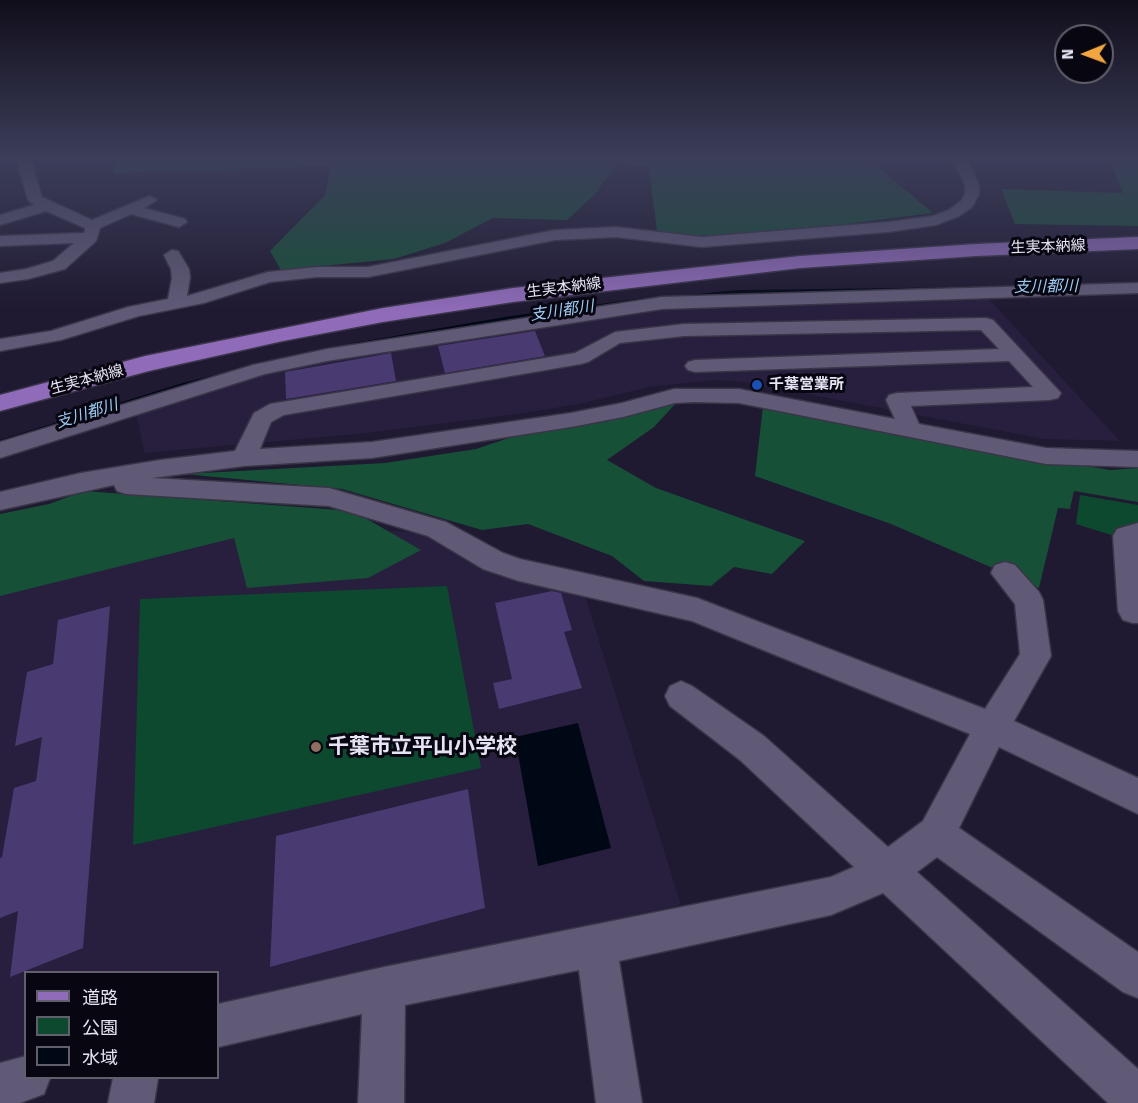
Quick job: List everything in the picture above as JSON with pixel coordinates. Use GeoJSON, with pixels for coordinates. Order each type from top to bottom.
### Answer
{"type":"FeatureCollection","features":[{"type":"Feature","properties":{"kind":"main road","name":"生実本納線"},"geometry":{"type":"LineString","coordinates":[[0,386],[217,333],[389,300],[520,281],[779,252],[961,239],[1138,232]]}},
{"type":"Feature","properties":{"kind":"main road","name":"生実本納線"},"geometry":{"type":"LineString","coordinates":[[0,403],[145,364],[283,334],[383,315],[513,295],[800,262],[976,250],[1138,243]]}},
{"type":"Feature","properties":{"kind":"street"},"geometry":{"type":"LineString","coordinates":[[0,220],[35,209]]}},
{"type":"Feature","properties":{"kind":"street"},"geometry":{"type":"LineString","coordinates":[[52,209],[91,232]]}},
{"type":"Feature","properties":{"kind":"street"},"geometry":{"type":"LineString","coordinates":[[0,279],[59,265],[91,232],[129,209]]}},
{"type":"Feature","properties":{"kind":"street"},"geometry":{"type":"LineString","coordinates":[[132,209],[179,222]]}},
{"type":"Feature","properties":{"kind":"street"},"geometry":{"type":"LineString","coordinates":[[0,345],[54,336],[124,314],[198,299],[268,277],[317,272],[368,272],[555,235],[616,232],[702,242],[912,225],[936,220],[959,209]]}},
{"type":"Feature","properties":{"kind":"street"},"geometry":{"type":"LineString","coordinates":[[0,241],[91,232]]}},
{"type":"Feature","properties":{"kind":"street"},"geometry":{"type":"LineString","coordinates":[[172,255],[180,269],[181,278],[176,303]]}},
{"type":"Feature","properties":{"kind":"street"},"geometry":{"type":"LineString","coordinates":[[0,450],[260,369],[339,353],[662,303],[1138,288]]}},
{"type":"Feature","properties":{"kind":"street"},"geometry":{"type":"LineString","coordinates":[[244,458],[262,418],[278,408],[368,395],[580,358],[615,338],[684,330],[986,324],[1050,393],[897,400],[910,428]]}},
{"type":"Feature","properties":{"kind":"street"},"geometry":{"type":"LineString","coordinates":[[695,366],[1014,355]]}},
{"type":"Feature","properties":{"kind":"street"},"geometry":{"type":"LineString","coordinates":[[0,501],[81,482],[160,468],[244,458],[372,450],[571,420],[623,410],[674,396],[694,395],[739,396],[1047,456],[1138,459]]}},
{"type":"Feature","properties":{"kind":"street"},"geometry":{"type":"LineString","coordinates":[[81,482],[329,497],[437,529],[493,561],[519,570],[697,610],[992,727],[1138,796]]}},
{"type":"Feature","properties":{"kind":"street"},"geometry":{"type":"LineString","coordinates":[[1138,533],[1126,536],[1133,611],[1138,611]]}},
{"type":"Feature","properties":{"kind":"street"},"geometry":{"type":"LineString","coordinates":[[219,1026],[384,988],[831,896],[888,872],[936,834],[992,727],[1036,656],[1029,600],[1005,573]]}},
{"type":"Feature","properties":{"kind":"street"},"geometry":{"type":"LineString","coordinates":[[681,696],[752,748],[1138,1100]]}},
{"type":"Feature","properties":{"kind":"street"},"geometry":{"type":"LineString","coordinates":[[936,834],[1138,978]]}},
{"type":"Feature","properties":{"kind":"street"},"geometry":{"type":"LineString","coordinates":[[596,946],[618,1103]]}},
{"type":"Feature","properties":{"kind":"street"},"geometry":{"type":"LineString","coordinates":[[381,1103],[384,988]]}},
{"type":"Feature","properties":{"kind":"street"},"geometry":{"type":"LineString","coordinates":[[0,1086],[24,1078]]}},
{"type":"Feature","properties":{"kind":"street"},"geometry":{"type":"LineString","coordinates":[[131,1103],[136,1079]]}},
{"type":"Feature","properties":{"kind":"shaded area","name":"千葉営業所"},"geometry":{"type":"Polygon","coordinates":[[[987,297],[1120,441],[1044,439],[743,382],[714,380],[649,387],[579,404],[525,413],[368,433],[144,453],[136,412],[277,368],[665,306],[987,297]]]}},
{"type":"Feature","properties":{"kind":"shaded area","name":"千葉市立平山小学校"},"geometry":{"type":"Polygon","coordinates":[[[212,517],[434,534],[583,589],[681,905],[253,997],[219,1007],[219,971],[24,971],[24,1061],[0,1068],[0,583],[212,517]]]}},
{"type":"Feature","properties":{"kind":"green space"},"geometry":{"type":"Polygon","coordinates":[[[311,209],[578,209],[567,220],[493,218],[445,243],[394,259],[281,270],[270,251],[311,209]]]}},
{"type":"Feature","properties":{"kind":"green space"},"geometry":{"type":"Polygon","coordinates":[[[654,209],[929,209],[933,213],[838,225],[732,245],[657,231],[654,209]]]}},
{"type":"Feature","properties":{"kind":"green space"},"geometry":{"type":"Polygon","coordinates":[[[1009,209],[1138,209],[1138,226],[1015,224],[1009,209]]]}},
{"type":"Feature","properties":{"kind":"green space"},"geometry":{"type":"Polygon","coordinates":[[[678,401],[654,427],[607,460],[656,488],[805,541],[772,574],[734,567],[711,586],[644,581],[612,556],[528,524],[482,530],[342,489],[184,474],[385,463],[476,449],[574,416],[678,401]]]}},
{"type":"Feature","properties":{"kind":"green space"},"geometry":{"type":"Polygon","coordinates":[[[763,406],[979,448],[1110,470],[1138,468],[1138,502],[1074,491],[1070,509],[1058,508],[1039,588],[891,524],[755,476],[763,406]]]}},
{"type":"Feature","properties":{"kind":"green space"},"geometry":{"type":"Polygon","coordinates":[[[84,491],[353,511],[421,550],[368,578],[247,588],[234,538],[0,596],[0,514],[49,504],[84,491]]]}},
{"type":"Feature","properties":{"kind":"green space"},"geometry":{"type":"Polygon","coordinates":[[[1080,495],[1138,505],[1138,527],[1121,538],[1076,524],[1080,495]]]}},
{"type":"Feature","properties":{"kind":"green space"},"geometry":{"type":"Polygon","coordinates":[[[447,586],[481,768],[133,845],[140,599],[447,586]]]}},
{"type":"Feature","properties":{"kind":"water"},"geometry":{"type":"Polygon","coordinates":[[[578,723],[611,848],[538,866],[515,737],[578,723]]]}},
{"type":"Feature","properties":{"kind":"building"},"geometry":{"type":"Polygon","coordinates":[[[535,331],[545,356],[445,373],[438,346],[535,331]]]}},
{"type":"Feature","properties":{"kind":"building"},"geometry":{"type":"Polygon","coordinates":[[[391,353],[396,381],[286,399],[285,372],[391,353]]]}},
{"type":"Feature","properties":{"kind":"building"},"geometry":{"type":"Polygon","coordinates":[[[552,591],[561,593],[572,630],[564,632],[582,688],[499,709],[493,683],[512,679],[495,603],[552,591]]]}},
{"type":"Feature","properties":{"kind":"building"},"geometry":{"type":"Polygon","coordinates":[[[110,606],[83,948],[10,977],[18,911],[0,918],[0,858],[14,788],[36,781],[42,737],[15,746],[27,672],[53,664],[58,620],[110,606]]]}},
{"type":"Feature","properties":{"kind":"building"},"geometry":{"type":"Polygon","coordinates":[[[468,789],[485,908],[270,967],[276,836],[468,789]]]}},
{"type":"Feature","properties":{"kind":"waterway","name":"支川都川"},"geometry":{"type":"LineString","coordinates":[[687,297],[738,292],[975,288]]}},
{"type":"Feature","properties":{"kind":"waterway","name":"支川都川"},"geometry":{"type":"LineString","coordinates":[[354,345],[511,318],[645,300]]}},
{"type":"Feature","properties":{"kind":"waterway","name":"支川都川"},"geometry":{"type":"LineString","coordinates":[[0,442],[185,384],[220,376]]}},
{"type":"Feature","properties":{"kind":"place","name":"千葉営業所"},"geometry":{"type":"Point","coordinates":[757,385]}},
{"type":"Feature","properties":{"kind":"place","name":"千葉市立平山小学校"},"geometry":{"type":"Point","coordinates":[316,747]}}]}
